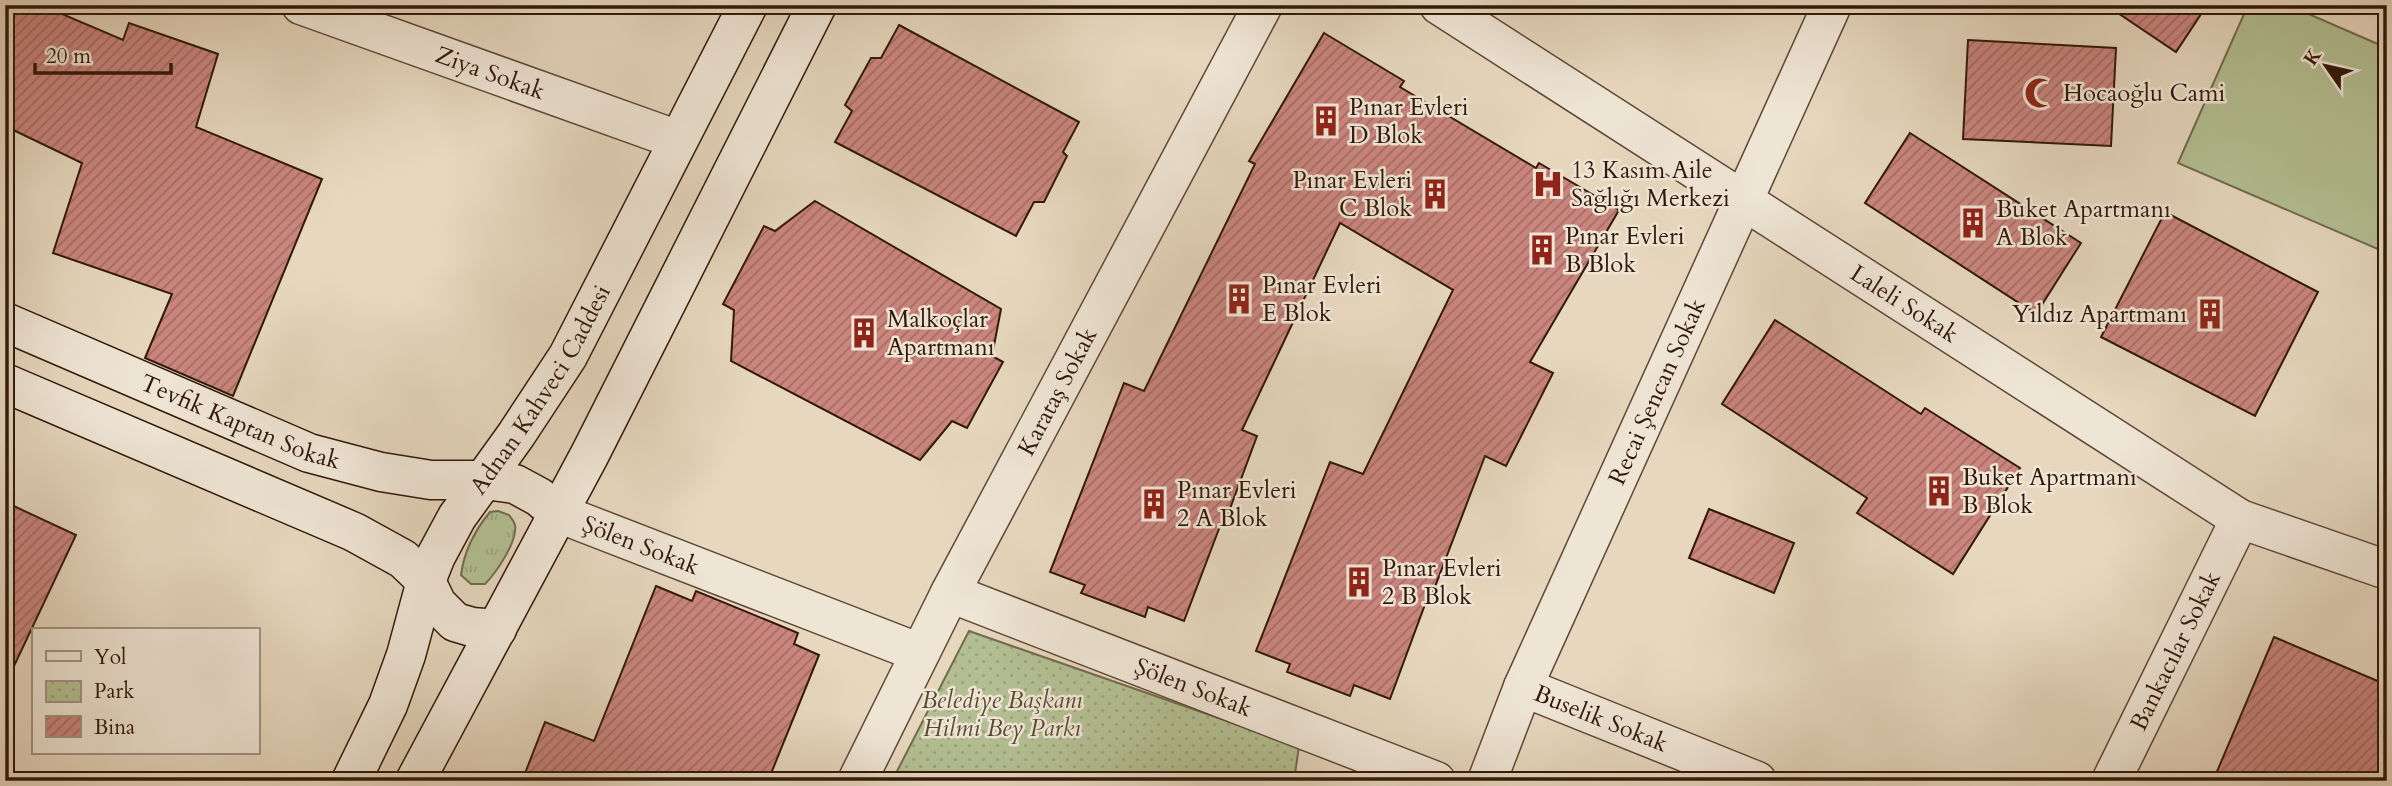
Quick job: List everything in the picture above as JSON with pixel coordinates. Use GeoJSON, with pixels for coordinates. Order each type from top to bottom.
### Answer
{"type":"FeatureCollection","features":[{"type":"Feature","properties":{"kind":"street","name":"Ziya Sokak"},"geometry":{"type":"LineString","coordinates":[[301,5],[678,140]]}},
{"type":"Feature","properties":{"kind":"street","name":"Adnan Kahveci Caddesi"},"geometry":{"type":"LineString","coordinates":[[351,781],[388,705],[406,655],[426,581],[457,517],[485,481],[568,356],[748,5]]}},
{"type":"Feature","properties":{"kind":"street"},"geometry":{"type":"LineString","coordinates":[[415,781],[558,513],[817,5]]}},
{"type":"Feature","properties":{"kind":"street","name":"Karataş Sokak"},"geometry":{"type":"LineString","coordinates":[[857,781],[950,593],[1263,5]]}},
{"type":"Feature","properties":{"kind":"street","name":"Laleli Sokak"},"geometry":{"type":"LineString","coordinates":[[1439,5],[2240,519],[2387,570]]}},
{"type":"Feature","properties":{"kind":"street","name":"Recai Şencan Sokak"},"geometry":{"type":"LineString","coordinates":[[1487,781],[1523,687],[1832,5]]}},
{"type":"Feature","properties":{"kind":"street","name":"Tevfik Kaptan Sokak"},"geometry":{"type":"LineString","coordinates":[[5,322],[309,453],[381,472],[431,480],[515,484],[539,497],[558,513]]}},
{"type":"Feature","properties":{"kind":"street"},"geometry":{"type":"LineString","coordinates":[[5,383],[354,531],[403,559],[426,581],[437,604],[456,622],[472,627],[496,629]]}},
{"type":"Feature","properties":{"kind":"street","name":"Şölen Sokak"},"geometry":{"type":"LineString","coordinates":[[558,513],[920,653]]}},
{"type":"Feature","properties":{"kind":"street","name":"Bankacılar Sokak"},"geometry":{"type":"LineString","coordinates":[[2111,781],[2240,519]]}},
{"type":"Feature","properties":{"kind":"street","name":"Şölen Sokak"},"geometry":{"type":"LineString","coordinates":[[950,593],[1436,781]]}},
{"type":"Feature","properties":{"kind":"street","name":"Buselik Sokak"},"geometry":{"type":"LineString","coordinates":[[1523,687],[1757,781]]}},
{"type":"Feature","properties":{"kind":"green space"},"geometry":{"type":"Polygon","coordinates":[[[2248,5],[2288,5],[2387,48],[2387,253],[2178,163],[2248,5]]]}},
{"type":"Feature","properties":{"kind":"green space"},"geometry":{"type":"Polygon","coordinates":[[[498,511],[509,515],[515,525],[510,548],[485,584],[471,584],[461,575],[462,566],[480,526],[490,512],[498,511]]]}},
{"type":"Feature","properties":{"kind":"green space","name":"Belediye Başkanı Hilmi Bey Parkı"},"geometry":{"type":"Polygon","coordinates":[[[969,631],[1299,746],[1294,781],[892,781],[969,631]]]}},
{"type":"Feature","properties":{"kind":"building"},"geometry":{"type":"Polygon","coordinates":[[[5,5],[41,5],[123,40],[129,23],[218,54],[196,127],[322,179],[233,396],[145,358],[172,294],[53,253],[82,163],[5,126],[5,5]]]}},
{"type":"Feature","properties":{"kind":"building"},"geometry":{"type":"Polygon","coordinates":[[[2106,5],[2207,5],[2176,52],[2106,5]]]}},
{"type":"Feature","properties":{"kind":"building"},"geometry":{"type":"Polygon","coordinates":[[[899,25],[1079,122],[1063,152],[1067,156],[1044,202],[1034,202],[1016,236],[835,142],[852,111],[845,105],[871,58],[881,58],[899,25]]]}},
{"type":"Feature","properties":{"kind":"building"},"geometry":{"type":"Polygon","coordinates":[[[1324,33],[1404,81],[1400,87],[1536,168],[1539,163],[1619,210],[1530,362],[1553,373],[1506,466],[1485,456],[1390,699],[1354,685],[1350,696],[1287,672],[1290,664],[1256,651],[1330,462],[1363,474],[1453,290],[1340,223],[1242,430],[1257,436],[1184,621],[1148,607],[1145,617],[1081,593],[1085,585],[1050,572],[1124,383],[1144,391],[1255,164],[1249,161],[1324,33]]]}},
{"type":"Feature","properties":{"kind":"building","name":"Hocaoğlu Cami"},"geometry":{"type":"Polygon","coordinates":[[[1968,40],[2116,48],[2111,146],[1963,139],[1968,40]]]}},
{"type":"Feature","properties":{"kind":"building","name":"Buket Apartmanı A Blok"},"geometry":{"type":"Polygon","coordinates":[[[1910,133],[2081,243],[2036,314],[1865,203],[1910,133]]]}},
{"type":"Feature","properties":{"kind":"building","name":"Malkoçlar Apartmanı"},"geometry":{"type":"Polygon","coordinates":[[[815,201],[1001,309],[992,356],[1003,362],[967,428],[952,421],[920,460],[731,361],[734,310],[723,304],[764,226],[775,231],[815,201]]]}},
{"type":"Feature","properties":{"kind":"building","name":"Yıldız Apartmanı"},"geometry":{"type":"Polygon","coordinates":[[[2165,212],[2318,292],[2255,416],[2101,337],[2165,212]]]}},
{"type":"Feature","properties":{"kind":"building"},"geometry":{"type":"Polygon","coordinates":[[[1775,320],[1921,414],[1925,408],[2020,468],[1953,574],[1857,513],[1867,498],[1722,404],[1775,320]]]}},
{"type":"Feature","properties":{"kind":"building"},"geometry":{"type":"Polygon","coordinates":[[[5,502],[76,535],[5,685],[5,502]]]}},
{"type":"Feature","properties":{"kind":"building"},"geometry":{"type":"Polygon","coordinates":[[[1709,509],[1794,543],[1774,593],[1689,558],[1709,509]]]}},
{"type":"Feature","properties":{"kind":"building"},"geometry":{"type":"Polygon","coordinates":[[[656,586],[692,601],[696,591],[798,633],[794,644],[819,655],[768,781],[522,781],[545,722],[594,741],[656,586]]]}},
{"type":"Feature","properties":{"kind":"building"},"geometry":{"type":"Polygon","coordinates":[[[2274,637],[2387,685],[2387,781],[2213,781],[2274,637]]]}},
{"type":"Feature","properties":{"kind":"place","name":"Hocaoğlu Cami"},"geometry":{"type":"Point","coordinates":[2040,93]}},
{"type":"Feature","properties":{"kind":"place","name":"Pınar Evleri D Blok"},"geometry":{"type":"Point","coordinates":[1326,121]}},
{"type":"Feature","properties":{"kind":"place","name":"13 Kasım Aile Sağlığı Merkezi"},"geometry":{"type":"Point","coordinates":[1548,184]}},
{"type":"Feature","properties":{"kind":"place","name":"Pınar Evleri C Blok"},"geometry":{"type":"Point","coordinates":[1435,194]}},
{"type":"Feature","properties":{"kind":"place","name":"Buket Apartmanı A Blok"},"geometry":{"type":"Point","coordinates":[1973,223]}},
{"type":"Feature","properties":{"kind":"place","name":"Pınar Evleri B Blok"},"geometry":{"type":"Point","coordinates":[1542,250]}},
{"type":"Feature","properties":{"kind":"place","name":"Pınar Evleri E Blok"},"geometry":{"type":"Point","coordinates":[1239,299]}},
{"type":"Feature","properties":{"kind":"place","name":"Yıldız Apartmanı"},"geometry":{"type":"Point","coordinates":[2210,314]}},
{"type":"Feature","properties":{"kind":"place","name":"Malkoçlar Apartmanı"},"geometry":{"type":"Point","coordinates":[864,333]}},
{"type":"Feature","properties":{"kind":"place","name":"Buket Apartmanı B Blok"},"geometry":{"type":"Point","coordinates":[1939,491]}},
{"type":"Feature","properties":{"kind":"place","name":"Pınar Evleri 2 A Blok"},"geometry":{"type":"Point","coordinates":[1154,504]}},
{"type":"Feature","properties":{"kind":"place","name":"Pınar Evleri 2 B Blok"},"geometry":{"type":"Point","coordinates":[1359,582]}}]}
